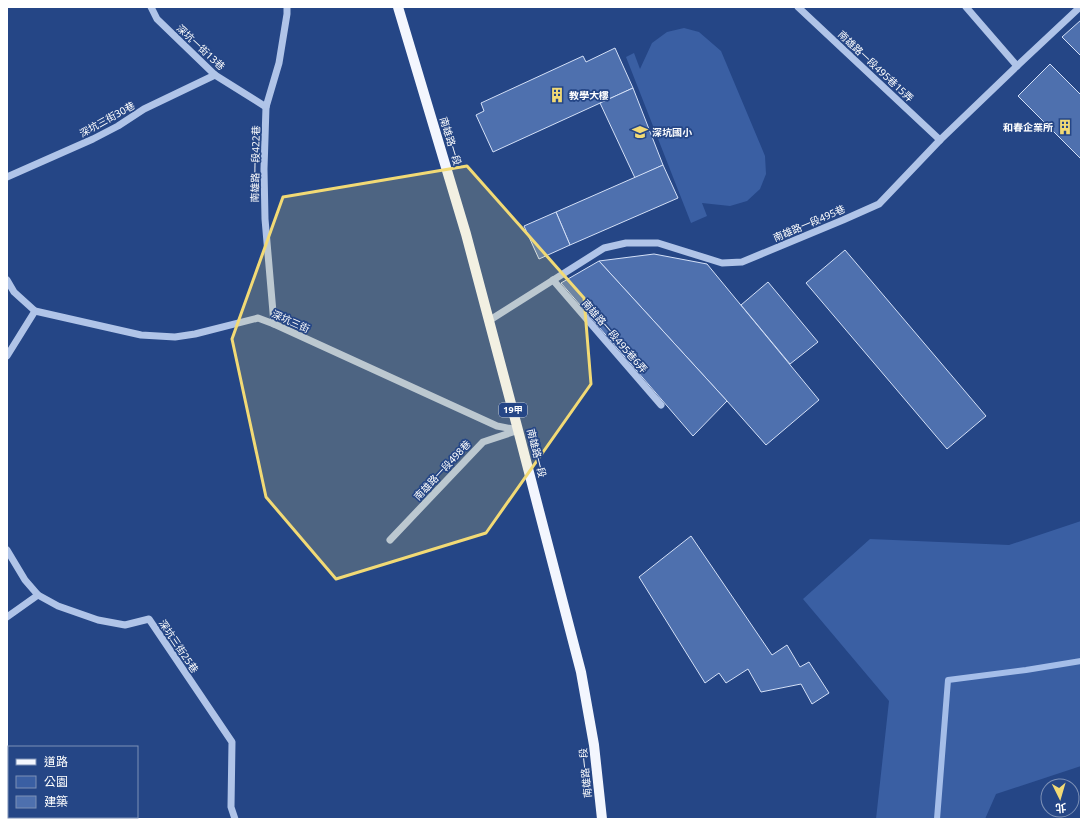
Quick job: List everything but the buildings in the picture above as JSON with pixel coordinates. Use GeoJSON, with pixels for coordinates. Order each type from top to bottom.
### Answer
{"type":"FeatureCollection","features":[{"type":"Feature","properties":{"kind":"main road","name":"南雄路一段"},"geometry":{"type":"LineString","coordinates":[[398,7],[466,234],[490,320],[581,672],[594,745],[602,819]]}},
{"type":"Feature","properties":{"kind":"street","name":"深坑一街13巷"},"geometry":{"type":"LineString","coordinates":[[151,7],[156,19],[215,75],[266,107]]}},
{"type":"Feature","properties":{"kind":"street","name":"南雄路一段422巷"},"geometry":{"type":"LineString","coordinates":[[274,324],[264,219],[266,107],[279,63],[287,7]]}},
{"type":"Feature","properties":{"kind":"street","name":"南雄路一段495巷15弄"},"geometry":{"type":"LineString","coordinates":[[798,7],[940,140]]}},
{"type":"Feature","properties":{"kind":"street"},"geometry":{"type":"LineString","coordinates":[[966,7],[1017,66]]}},
{"type":"Feature","properties":{"kind":"street","name":"南雄路一段495巷"},"geometry":{"type":"LineString","coordinates":[[490,320],[604,248],[626,243],[658,243],[722,263],[742,262],[879,204],[940,140],[1080,7]]}},
{"type":"Feature","properties":{"kind":"street","name":"深坑三街30巷"},"geometry":{"type":"LineString","coordinates":[[7,177],[93,139],[118,126],[144,109],[215,75]]}},
{"type":"Feature","properties":{"kind":"street","name":"深坑三街"},"geometry":{"type":"LineString","coordinates":[[7,280],[14,292],[35,311],[141,335],[174,337],[195,334],[258,318],[497,426],[518,430]]}},
{"type":"Feature","properties":{"kind":"street","name":"南雄路一段495巷6弄"},"geometry":{"type":"LineString","coordinates":[[553,280],[661,405]]}},
{"type":"Feature","properties":{"kind":"street"},"geometry":{"type":"LineString","coordinates":[[7,356],[35,311]]}},
{"type":"Feature","properties":{"kind":"street","name":"南雄路一段498巷"},"geometry":{"type":"LineString","coordinates":[[390,540],[483,442],[518,430]]}},
{"type":"Feature","properties":{"kind":"street","name":"深坑三街25巷"},"geometry":{"type":"LineString","coordinates":[[7,550],[25,580],[38,595],[58,606],[98,620],[125,625],[149,619],[232,742],[231,807],[235,819]]}},
{"type":"Feature","properties":{"kind":"street"},"geometry":{"type":"LineString","coordinates":[[7,617],[38,595]]}},
{"type":"Feature","properties":{"kind":"highlighted area"},"geometry":{"type":"Polygon","coordinates":[[[467,166],[584,298],[591,384],[486,533],[336,579],[266,497],[232,339],[283,197],[467,166]]]}},
{"type":"Feature","properties":{"kind":"green space"},"geometry":{"type":"Polygon","coordinates":[[[684,28],[699,32],[721,51],[765,156],[766,174],[760,189],[747,201],[730,206],[702,203],[707,216],[691,223],[626,57],[634,53],[640,69],[652,43],[667,32],[684,28]]]}},
{"type":"Feature","properties":{"kind":"green space"},"geometry":{"type":"Polygon","coordinates":[[[1081,521],[1081,766],[1045,778],[1040,778],[1040,780],[996,794],[985,819],[876,819],[889,701],[803,599],[870,539],[1009,545],[1081,521]]]}},
{"type":"Feature","properties":{"kind":"waterway"},"geometry":{"type":"LineString","coordinates":[[937,819],[948,680],[1081,661]]}},
{"type":"Feature","properties":{"kind":"place","name":"教學大樓"},"geometry":{"type":"Point","coordinates":[557,95]}},
{"type":"Feature","properties":{"kind":"place","name":"和春企業所"},"geometry":{"type":"Point","coordinates":[1065,127]}},
{"type":"Feature","properties":{"kind":"place","name":"深坑國小"},"geometry":{"type":"Point","coordinates":[640,132]}}]}
